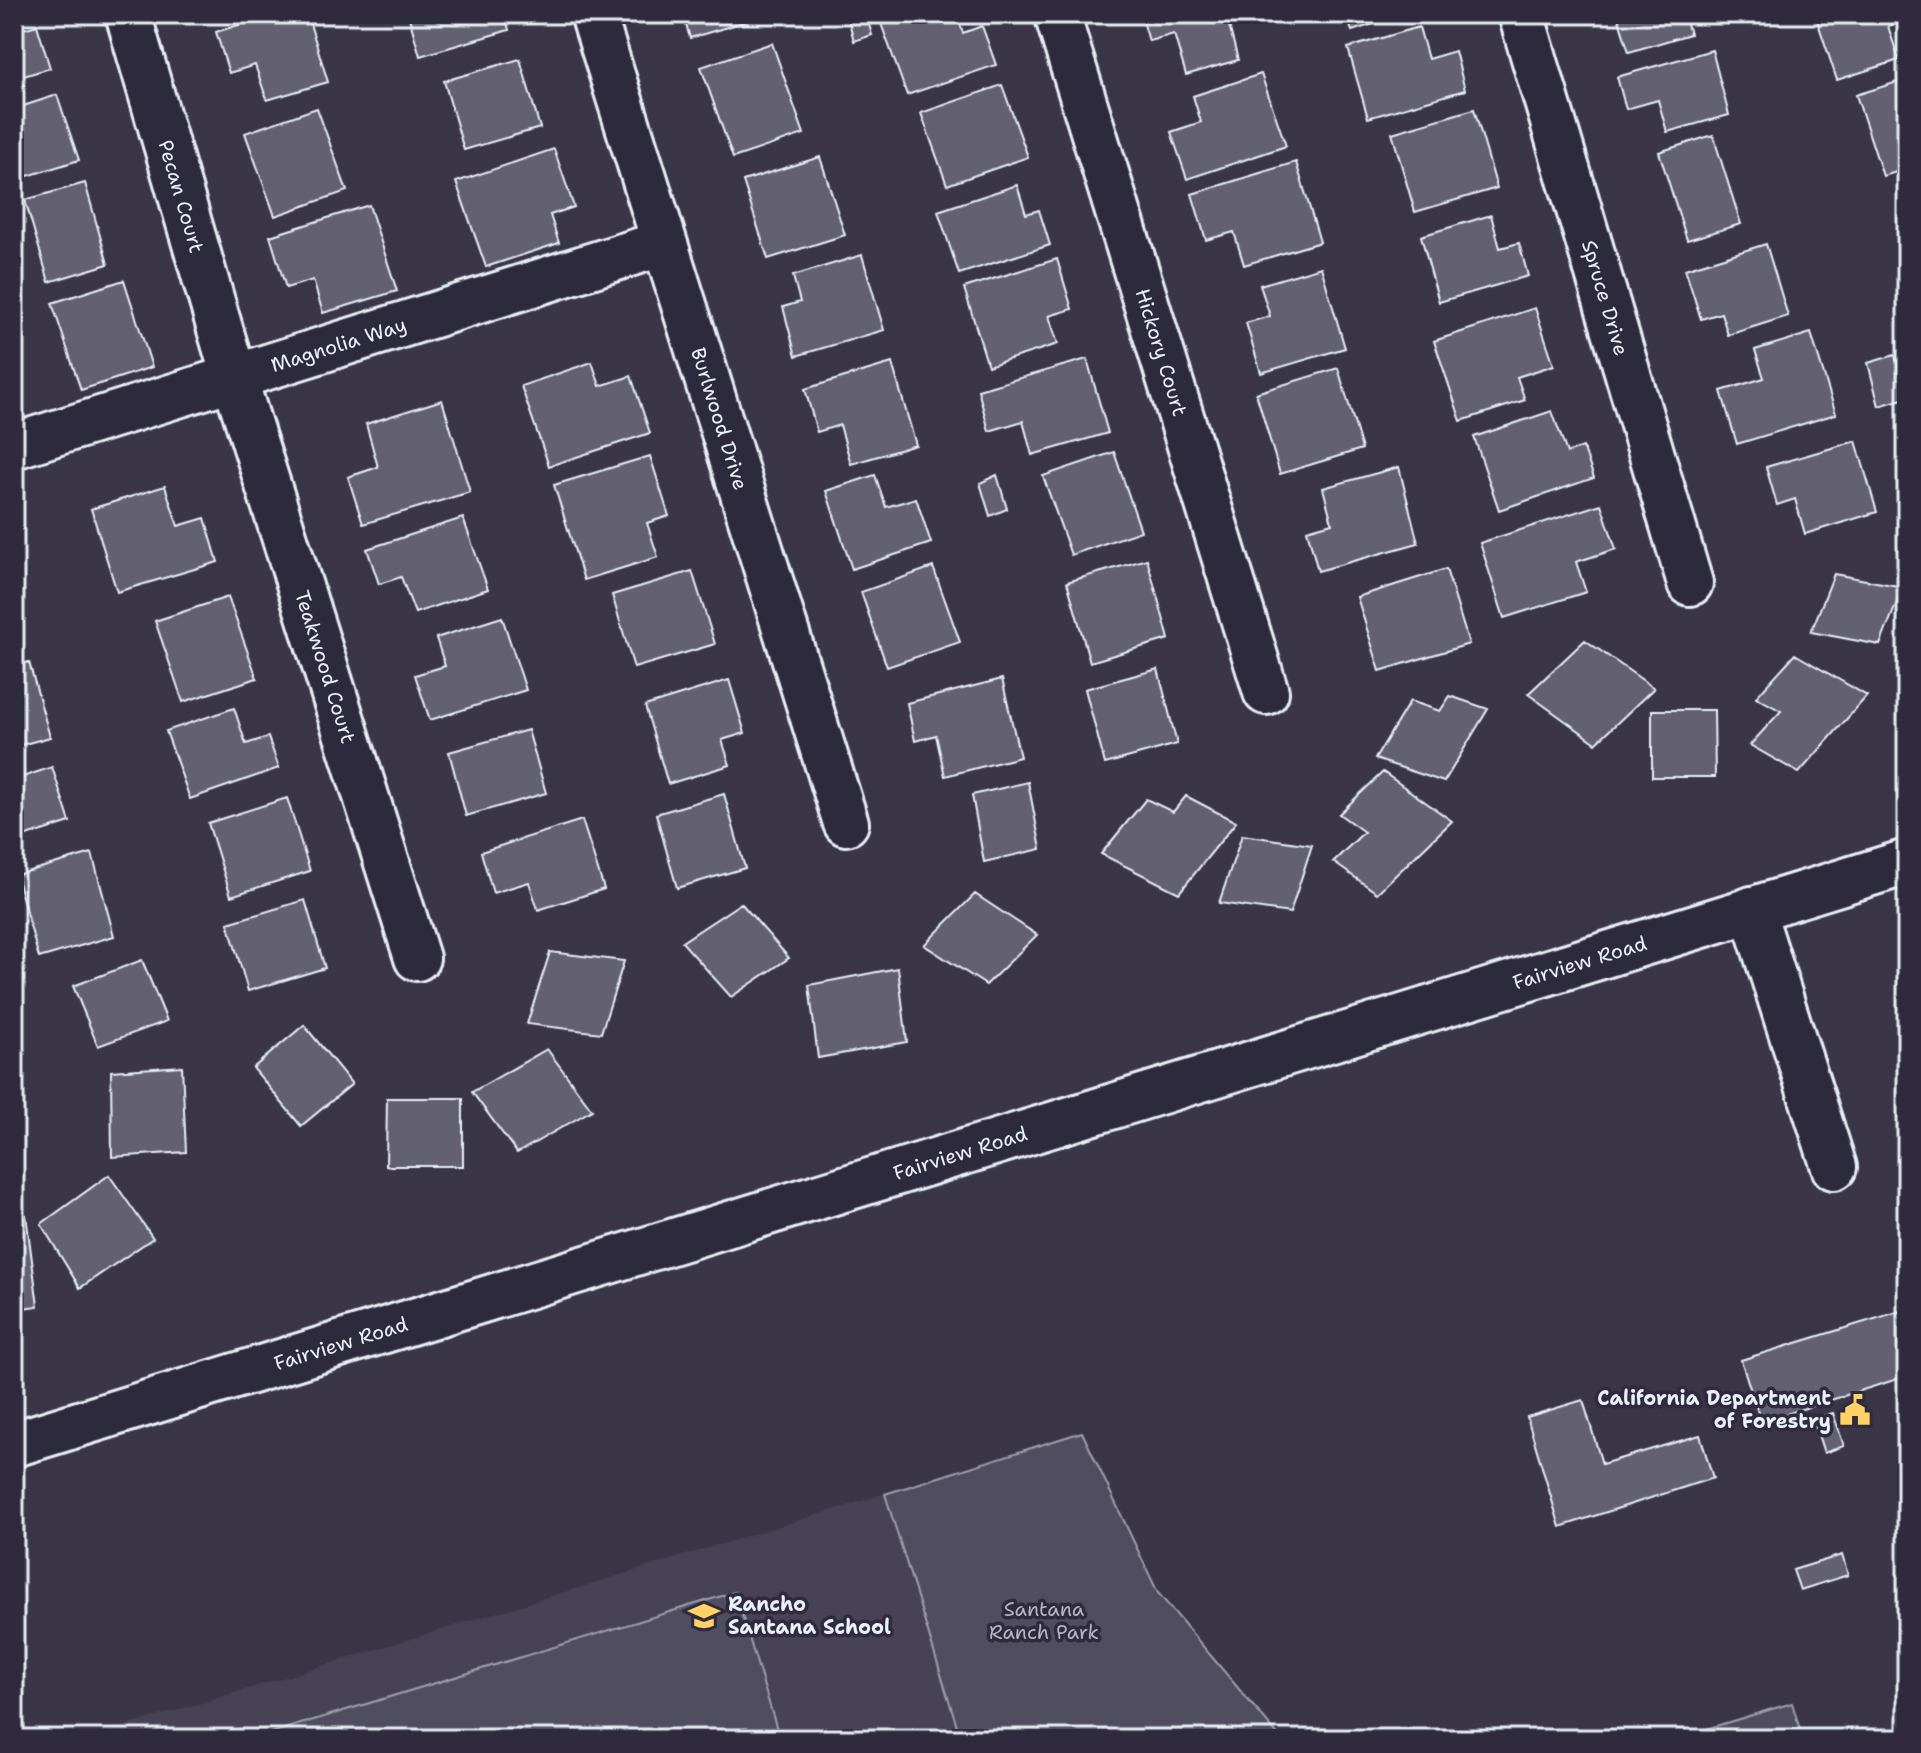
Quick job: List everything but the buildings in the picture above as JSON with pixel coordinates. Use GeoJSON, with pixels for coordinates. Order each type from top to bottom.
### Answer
{"type":"FeatureCollection","features":[{"type":"Feature","properties":{"kind":"street","name":"Pecan Court"},"geometry":{"type":"LineString","coordinates":[[128,14],[234,377]]}},
{"type":"Feature","properties":{"kind":"street","name":"Burlwood Drive"},"geometry":{"type":"LineString","coordinates":[[593,14],[846,823]]}},
{"type":"Feature","properties":{"kind":"street","name":"Hickory Court"},"geometry":{"type":"LineString","coordinates":[[1057,14],[1266,692]]}},
{"type":"Feature","properties":{"kind":"street","name":"Spruce Drive"},"geometry":{"type":"LineString","coordinates":[[1521,14],[1690,583]]}},
{"type":"Feature","properties":{"kind":"street","name":"Magnolia Way"},"geometry":{"type":"LineString","coordinates":[[14,446],[664,243]]}},
{"type":"Feature","properties":{"kind":"street","name":"Teakwood Court"},"geometry":{"type":"LineString","coordinates":[[234,377],[417,958]]}},
{"type":"Feature","properties":{"kind":"street","name":"Fairview Road"},"geometry":{"type":"LineString","coordinates":[[14,1444],[1907,862]]}},
{"type":"Feature","properties":{"kind":"street"},"geometry":{"type":"LineString","coordinates":[[1752,909],[1834,1167]]}},
{"type":"Feature","properties":{"kind":"shaded area","name":"Rancho Santana School"},"geometry":{"type":"Polygon","coordinates":[[[885,1494],[961,1739],[83,1739],[885,1494]]]}},
{"type":"Feature","properties":{"kind":"green space","name":"Santana Ranch Park"},"geometry":{"type":"Polygon","coordinates":[[[1082,1432],[1158,1593],[1281,1739],[961,1739],[885,1494],[1082,1432]]]}},
{"type":"Feature","properties":{"kind":"green space"},"geometry":{"type":"Polygon","coordinates":[[[735,1592],[780,1739],[251,1739],[735,1592]]]}},
{"type":"Feature","properties":{"kind":"green space"},"geometry":{"type":"Polygon","coordinates":[[[1792,1703],[1803,1739],[1673,1739],[1792,1703]]]}},
{"type":"Feature","properties":{"kind":"place","name":"California Department of Forestry"},"geometry":{"type":"Point","coordinates":[1855,1410]}},
{"type":"Feature","properties":{"kind":"place","name":"Rancho Santana School"},"geometry":{"type":"Point","coordinates":[704,1616]}}]}
